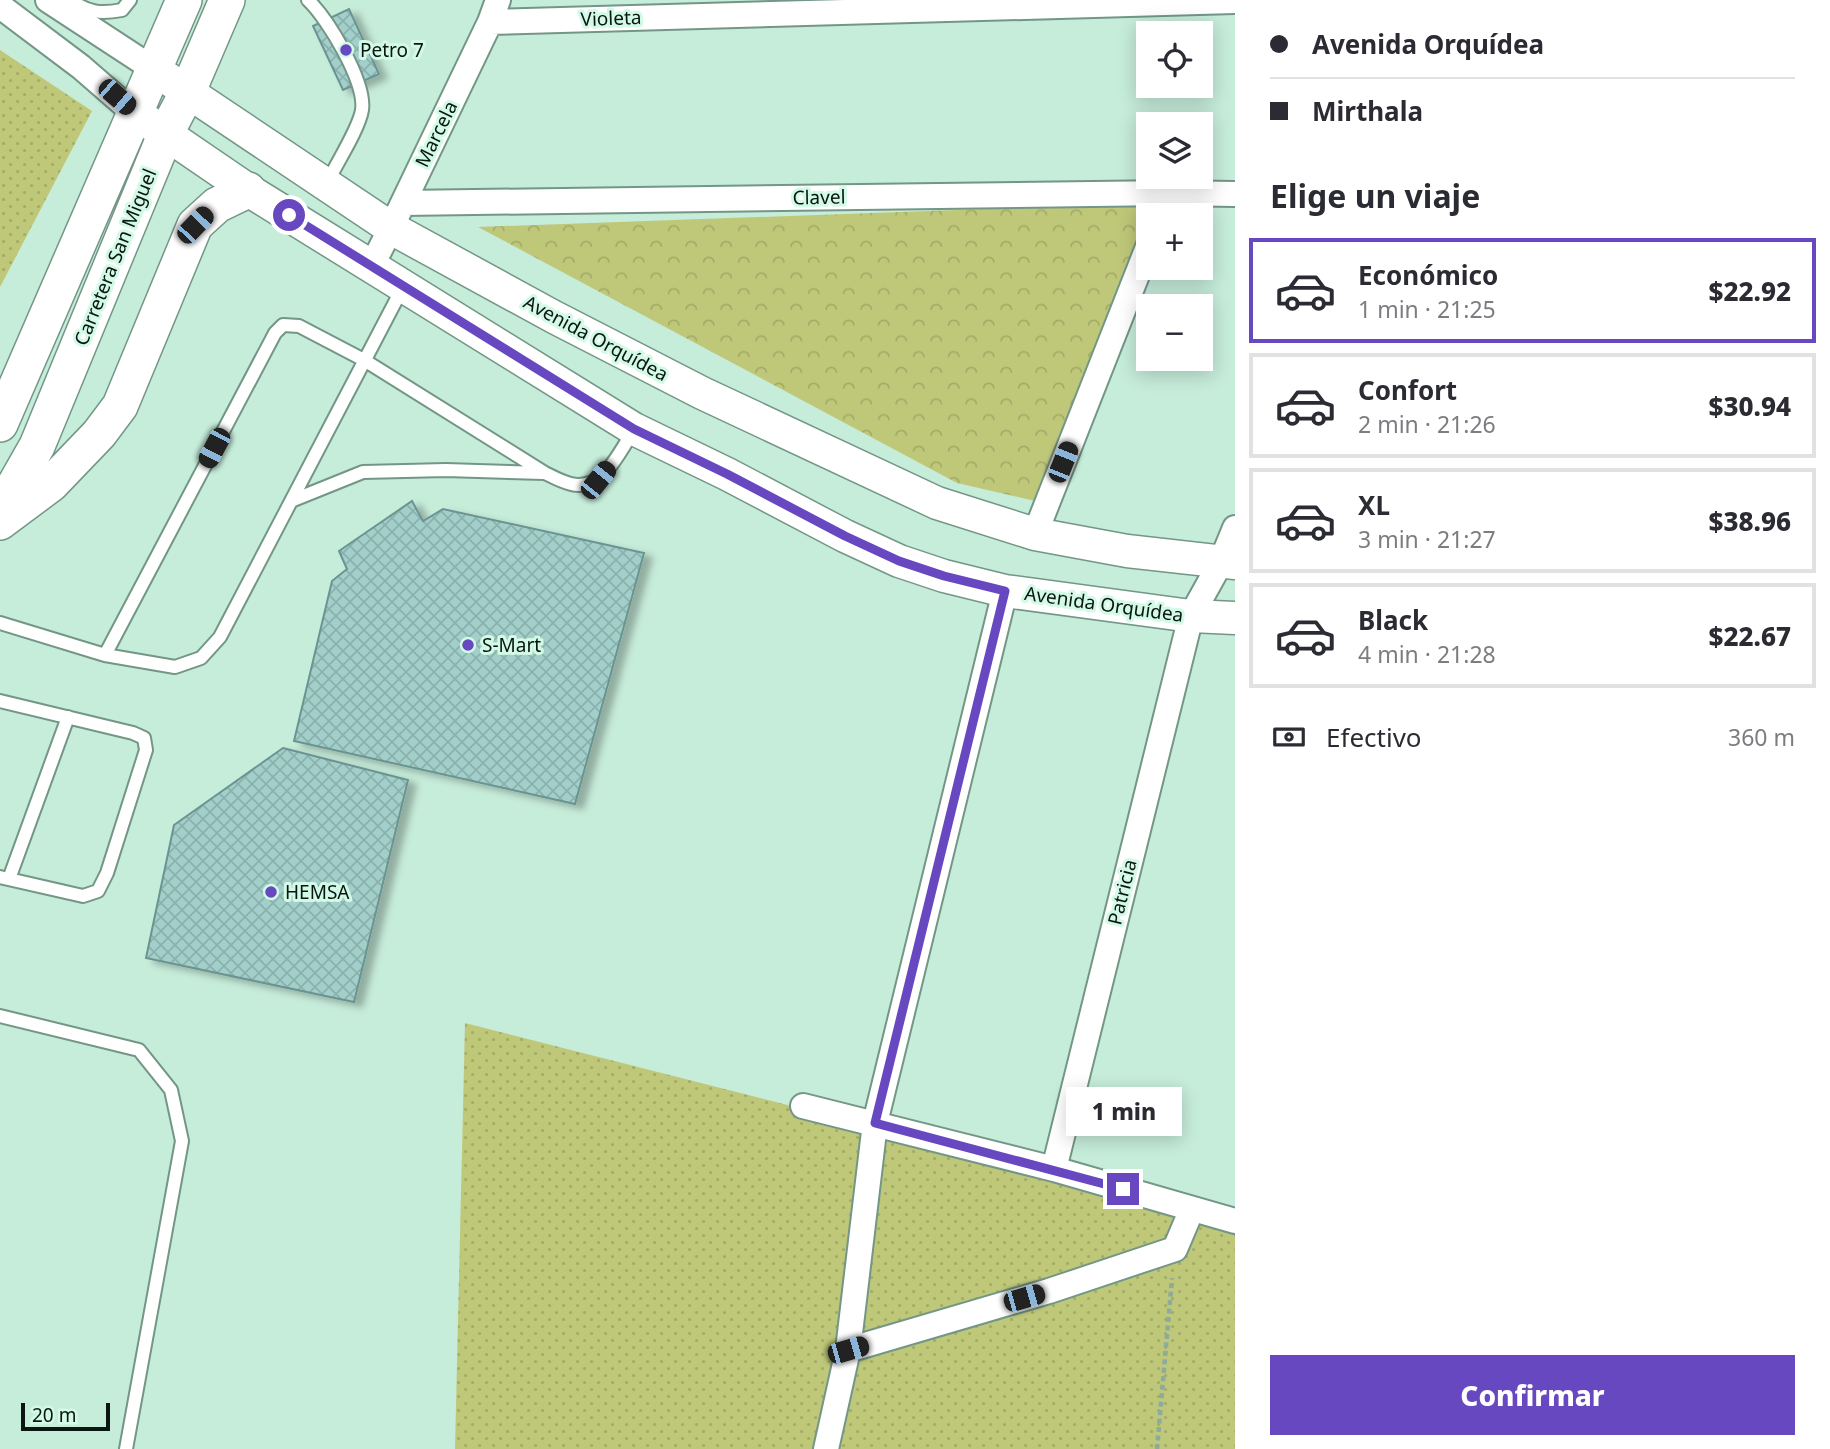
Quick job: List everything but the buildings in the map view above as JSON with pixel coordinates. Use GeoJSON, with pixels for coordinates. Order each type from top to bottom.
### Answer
{"type":"FeatureCollection","features":[{"type":"Feature","properties":{"kind":"main road","name":"Carretera San Miguel"},"geometry":{"type":"LineString","coordinates":[[0,424],[184,0]]}},
{"type":"Feature","properties":{"kind":"main road","name":"Carretera San Miguel"},"geometry":{"type":"LineString","coordinates":[[0,512],[37,446],[166,133],[188,91],[227,0]]}},
{"type":"Feature","properties":{"kind":"main road"},"geometry":{"type":"LineString","coordinates":[[0,522],[51,484],[106,425],[120,406],[195,225],[217,205],[248,190]]}},
{"type":"Feature","properties":{"kind":"street"},"geometry":{"type":"LineString","coordinates":[[48,0],[155,70]]}},
{"type":"Feature","properties":{"kind":"street","name":"Violeta"},"geometry":{"type":"LineString","coordinates":[[494,11],[1232,0]]}},
{"type":"Feature","properties":{"kind":"street"},"geometry":{"type":"LineString","coordinates":[[0,6],[81,67],[134,113]]}},
{"type":"Feature","properties":{"kind":"street","name":"Marcela"},"geometry":{"type":"LineString","coordinates":[[370,267],[494,11]]}},
{"type":"Feature","properties":{"kind":"street","name":"Avenida Orquídea"},"geometry":{"type":"LineString","coordinates":[[155,70],[326,184],[397,215],[554,317],[702,393],[937,503],[1035,534],[1127,551],[1228,563]]}},
{"type":"Feature","properties":{"kind":"street","name":"Avenida Orquídea"},"geometry":{"type":"LineString","coordinates":[[134,113],[248,190],[634,429],[899,561],[944,576],[1005,591],[1191,616],[1235,618]]}},
{"type":"Feature","properties":{"kind":"street","name":"Clavel"},"geometry":{"type":"LineString","coordinates":[[1172,203],[1235,194]]}},
{"type":"Feature","properties":{"kind":"street","name":"Clavel"},"geometry":{"type":"LineString","coordinates":[[397,215],[1136,204]]}},
{"type":"Feature","properties":{"kind":"street"},"geometry":{"type":"LineString","coordinates":[[1035,534],[1136,277]]}},
{"type":"Feature","properties":{"kind":"street","name":"Patricia"},"geometry":{"type":"LineString","coordinates":[[1054,1169],[1191,616],[1228,563],[1235,528]]}},
{"type":"Feature","properties":{"kind":"street"},"geometry":{"type":"LineString","coordinates":[[826,1449],[848,1350],[875,1123],[1005,591]]}},
{"type":"Feature","properties":{"kind":"street"},"geometry":{"type":"LineString","coordinates":[[803,1106],[1054,1169],[1235,1222]]}},
{"type":"Feature","properties":{"kind":"street"},"geometry":{"type":"LineString","coordinates":[[848,1350],[1049,1291],[1175,1249],[1192,1209]]}},
{"type":"Feature","properties":{"kind":"lane"},"geometry":{"type":"LineString","coordinates":[[71,0],[85,10],[104,14],[122,10],[130,0]]}},
{"type":"Feature","properties":{"kind":"lane"},"geometry":{"type":"LineString","coordinates":[[308,0],[328,25],[359,85],[362,100],[359,121],[326,184]]}},
{"type":"Feature","properties":{"kind":"lane"},"geometry":{"type":"LineString","coordinates":[[0,622],[105,655],[175,667],[201,658],[220,637],[402,287]]}},
{"type":"Feature","properties":{"kind":"lane"},"geometry":{"type":"LineString","coordinates":[[105,655],[275,333],[283,325],[299,326],[364,360],[545,473],[570,484],[585,485],[598,480],[634,429]]}},
{"type":"Feature","properties":{"kind":"lane"},"geometry":{"type":"LineString","coordinates":[[291,501],[363,472],[446,470],[545,473]]}},
{"type":"Feature","properties":{"kind":"lane"},"geometry":{"type":"LineString","coordinates":[[0,701],[68,717],[133,733],[144,738],[146,750],[107,873],[98,891],[83,897],[4,878],[68,717]]}},
{"type":"Feature","properties":{"kind":"lane"},"geometry":{"type":"LineString","coordinates":[[0,1016],[139,1050],[171,1090],[182,1140],[126,1449]]}},
{"type":"Feature","properties":{"kind":"path"},"geometry":{"type":"LineString","coordinates":[[1157,1449],[1175,1249]]}},
{"type":"Feature","properties":{"kind":"green space"},"geometry":{"type":"Polygon","coordinates":[[[0,50],[92,111],[0,287],[0,50]]]}},
{"type":"Feature","properties":{"kind":"green space"},"geometry":{"type":"Polygon","coordinates":[[[1136,204],[1136,248],[1035,501],[957,483],[478,227],[1136,204]]]}},
{"type":"Feature","properties":{"kind":"green space"},"geometry":{"type":"Polygon","coordinates":[[[465,1023],[925,1140],[1235,1226],[1235,1449],[455,1449],[465,1023]]]}},
{"type":"Feature","properties":{"kind":"place","name":"Petro 7"},"geometry":{"type":"Point","coordinates":[346,50]}},
{"type":"Feature","properties":{"kind":"place","name":"S-Mart"},"geometry":{"type":"Point","coordinates":[468,645]}},
{"type":"Feature","properties":{"kind":"place","name":"HEMSA"},"geometry":{"type":"Point","coordinates":[271,892]}},
{"type":"Feature","properties":{"kind":"route"},"geometry":{"type":"LineString","coordinates":[[289,215],[634,429],[899,561],[944,576],[1005,591],[875,1123],[1123,1189]]}}]}
